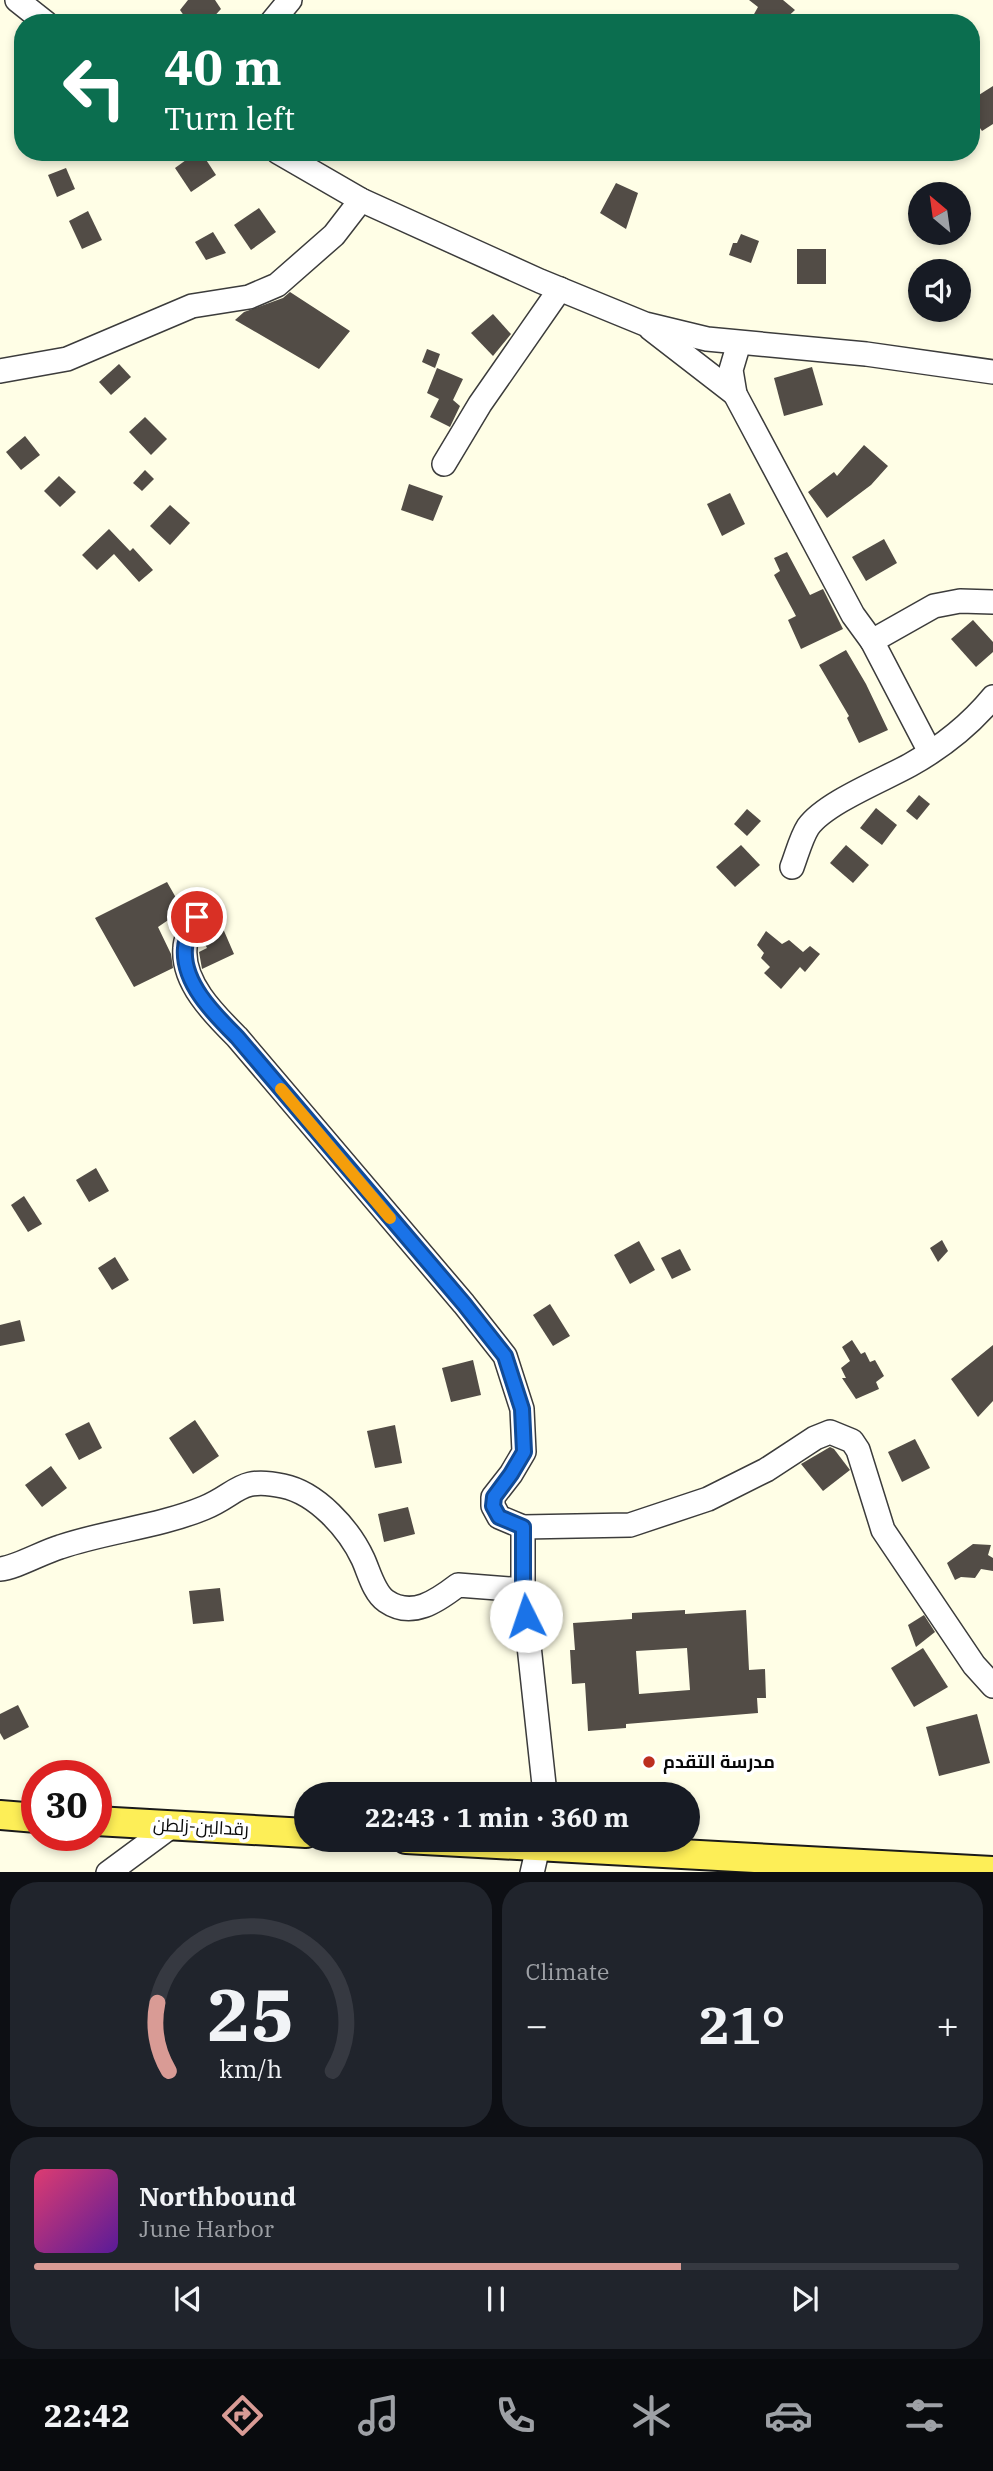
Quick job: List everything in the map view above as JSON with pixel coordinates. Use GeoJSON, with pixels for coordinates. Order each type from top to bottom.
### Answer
{"type":"FeatureCollection","features":[{"type":"Feature","properties":{"kind":"main road"},"geometry":{"type":"LineString","coordinates":[[0,1815],[21,1817]]}},
{"type":"Feature","properties":{"kind":"main road","name":"رقدالين-زلطن"},"geometry":{"type":"LineString","coordinates":[[112,1822],[294,1832]]}},
{"type":"Feature","properties":{"kind":"main road"},"geometry":{"type":"LineString","coordinates":[[542,1852],[993,1871]]}},
{"type":"Feature","properties":{"kind":"street"},"geometry":{"type":"LineString","coordinates":[[17,0],[35,14]]}},
{"type":"Feature","properties":{"kind":"street"},"geometry":{"type":"LineString","coordinates":[[278,14],[290,0]]}},
{"type":"Feature","properties":{"kind":"street"},"geometry":{"type":"LineString","coordinates":[[294,161],[361,200],[645,324],[707,339],[866,354],[993,372]]}},
{"type":"Feature","properties":{"kind":"street"},"geometry":{"type":"LineString","coordinates":[[0,371],[67,359],[192,306],[249,298],[277,285],[334,235],[361,200]]}},
{"type":"Feature","properties":{"kind":"street"},"geometry":{"type":"LineString","coordinates":[[444,464],[480,404],[560,289]]}},
{"type":"Feature","properties":{"kind":"street"},"geometry":{"type":"LineString","coordinates":[[645,324],[735,394]]}},
{"type":"Feature","properties":{"kind":"street"},"geometry":{"type":"LineString","coordinates":[[738,342],[731,370],[735,394],[853,615],[872,641],[930,752]]}},
{"type":"Feature","properties":{"kind":"street"},"geometry":{"type":"LineString","coordinates":[[872,641],[934,606],[960,601],[993,602]]}},
{"type":"Feature","properties":{"kind":"street"},"geometry":{"type":"LineString","coordinates":[[792,867],[809,826],[830,808],[930,752],[974,719],[993,697]]}},
{"type":"Feature","properties":{"kind":"street"},"geometry":{"type":"LineString","coordinates":[[197,917],[184,947],[188,971],[207,1007],[237,1037],[505,1356],[522,1409],[524,1452],[494,1497],[493,1506],[499,1517],[523,1527],[630,1525],[708,1499],[766,1471],[816,1438],[830,1432],[847,1437],[858,1450],[883,1530],[974,1665],[993,1686]]}},
{"type":"Feature","properties":{"kind":"street"},"geometry":{"type":"LineString","coordinates":[[0,1569],[61,1546],[186,1514],[207,1507],[233,1490],[263,1482],[286,1486],[303,1494],[339,1520],[362,1557],[377,1591],[387,1602],[408,1609],[423,1607],[438,1601],[458,1585],[523,1590]]}},
{"type":"Feature","properties":{"kind":"street"},"geometry":{"type":"LineString","coordinates":[[523,1527],[523,1590],[544,1782]]}},
{"type":"Feature","properties":{"kind":"street"},"geometry":{"type":"LineString","coordinates":[[108,1872],[173,1825]]}},
{"type":"Feature","properties":{"kind":"building"},"geometry":{"type":"Polygon","coordinates":[[[188,0],[215,0],[221,9],[216,14],[183,14],[180,10],[188,0]]]}},
{"type":"Feature","properties":{"kind":"building"},"geometry":{"type":"Polygon","coordinates":[[[749,0],[783,0],[795,10],[791,14],[754,14],[758,7],[749,0]]]}},
{"type":"Feature","properties":{"kind":"building"},"geometry":{"type":"Polygon","coordinates":[[[993,86],[993,124],[982,131],[980,128],[980,94],[993,86]]]}},
{"type":"Feature","properties":{"kind":"building"},"geometry":{"type":"Polygon","coordinates":[[[185,161],[207,161],[216,175],[191,192],[175,168],[185,161]]]}},
{"type":"Feature","properties":{"kind":"building"},"geometry":{"type":"Polygon","coordinates":[[[66,168],[75,189],[57,197],[48,175],[66,168]]]}},
{"type":"Feature","properties":{"kind":"building"},"geometry":{"type":"Polygon","coordinates":[[[616,183],[638,193],[626,229],[600,213],[616,183]]]}},
{"type":"Feature","properties":{"kind":"building"},"geometry":{"type":"Polygon","coordinates":[[[259,208],[276,232],[251,250],[234,225],[259,208]]]}},
{"type":"Feature","properties":{"kind":"building"},"geometry":{"type":"Polygon","coordinates":[[[88,211],[102,240],[82,249],[69,221],[88,211]]]}},
{"type":"Feature","properties":{"kind":"building"},"geometry":{"type":"Polygon","coordinates":[[[213,232],[226,253],[206,260],[195,242],[213,232]]]}},
{"type":"Feature","properties":{"kind":"building"},"geometry":{"type":"Polygon","coordinates":[[[741,234],[759,241],[751,263],[729,255],[733,243],[737,243],[741,234]]]}},
{"type":"Feature","properties":{"kind":"building"},"geometry":{"type":"Polygon","coordinates":[[[797,249],[826,249],[826,284],[797,284],[797,249]]]}},
{"type":"Feature","properties":{"kind":"building"},"geometry":{"type":"Polygon","coordinates":[[[290,292],[350,331],[319,369],[235,320],[244,312],[283,298],[290,292]]]}},
{"type":"Feature","properties":{"kind":"building"},"geometry":{"type":"Polygon","coordinates":[[[493,314],[511,334],[493,356],[471,333],[493,314]]]}},
{"type":"Feature","properties":{"kind":"building"},"geometry":{"type":"Polygon","coordinates":[[[427,349],[440,354],[435,368],[422,362],[427,349]]]}},
{"type":"Feature","properties":{"kind":"building"},"geometry":{"type":"Polygon","coordinates":[[[119,364],[131,377],[111,395],[99,382],[119,364]]]}},
{"type":"Feature","properties":{"kind":"building"},"geometry":{"type":"Polygon","coordinates":[[[812,367],[823,405],[784,416],[774,378],[812,367]]]}},
{"type":"Feature","properties":{"kind":"building"},"geometry":{"type":"Polygon","coordinates":[[[437,368],[463,379],[453,400],[460,406],[450,427],[430,417],[439,399],[427,393],[437,368]]]}},
{"type":"Feature","properties":{"kind":"building"},"geometry":{"type":"Polygon","coordinates":[[[145,417],[167,439],[151,455],[129,432],[145,417]]]}},
{"type":"Feature","properties":{"kind":"building"},"geometry":{"type":"Polygon","coordinates":[[[25,436],[40,455],[21,470],[6,452],[25,436]]]}},
{"type":"Feature","properties":{"kind":"building"},"geometry":{"type":"Polygon","coordinates":[[[864,445],[888,466],[871,485],[827,518],[808,492],[834,472],[837,476],[864,445]]]}},
{"type":"Feature","properties":{"kind":"building"},"geometry":{"type":"Polygon","coordinates":[[[145,470],[154,479],[142,491],[133,483],[145,470]]]}},
{"type":"Feature","properties":{"kind":"building"},"geometry":{"type":"Polygon","coordinates":[[[59,476],[76,492],[60,507],[44,491],[59,476]]]}},
{"type":"Feature","properties":{"kind":"building"},"geometry":{"type":"Polygon","coordinates":[[[409,484],[443,496],[433,521],[401,510],[409,484]]]}},
{"type":"Feature","properties":{"kind":"building"},"geometry":{"type":"Polygon","coordinates":[[[730,493],[745,524],[722,536],[707,504],[730,493]]]}},
{"type":"Feature","properties":{"kind":"building"},"geometry":{"type":"Polygon","coordinates":[[[170,505],[190,523],[170,545],[150,526],[170,505]]]}},
{"type":"Feature","properties":{"kind":"building"},"geometry":{"type":"Polygon","coordinates":[[[109,529],[130,551],[133,548],[153,570],[139,582],[114,554],[97,570],[82,555],[109,529]]]}},
{"type":"Feature","properties":{"kind":"building"},"geometry":{"type":"Polygon","coordinates":[[[884,539],[897,563],[866,581],[852,557],[884,539]]]}},
{"type":"Feature","properties":{"kind":"building"},"geometry":{"type":"Polygon","coordinates":[[[787,552],[810,595],[823,589],[843,629],[801,649],[788,620],[796,616],[774,575],[780,571],[774,558],[787,552]]]}},
{"type":"Feature","properties":{"kind":"building"},"geometry":{"type":"Polygon","coordinates":[[[973,620],[993,642],[993,652],[976,667],[951,639],[973,620]]]}},
{"type":"Feature","properties":{"kind":"building"},"geometry":{"type":"Polygon","coordinates":[[[846,650],[888,730],[859,743],[847,718],[849,716],[819,665],[846,650]]]}},
{"type":"Feature","properties":{"kind":"building"},"geometry":{"type":"Polygon","coordinates":[[[919,795],[930,804],[917,820],[906,811],[919,795]]]}},
{"type":"Feature","properties":{"kind":"building"},"geometry":{"type":"Polygon","coordinates":[[[876,808],[897,825],[882,845],[860,828],[876,808]]]}},
{"type":"Feature","properties":{"kind":"building"},"geometry":{"type":"Polygon","coordinates":[[[747,809],[761,821],[747,836],[734,824],[747,809]]]}},
{"type":"Feature","properties":{"kind":"building"},"geometry":{"type":"Polygon","coordinates":[[[741,845],[760,865],[735,887],[716,867],[741,845]]]}},
{"type":"Feature","properties":{"kind":"building"},"geometry":{"type":"Polygon","coordinates":[[[846,845],[869,865],[853,883],[830,863],[846,845]]]}},
{"type":"Feature","properties":{"kind":"building"},"geometry":{"type":"Polygon","coordinates":[[[167,882],[183,910],[158,927],[171,954],[173,968],[134,987],[95,918],[167,882]]]}},
{"type":"Feature","properties":{"kind":"building"},"geometry":{"type":"Polygon","coordinates":[[[221,924],[234,954],[202,969],[199,952],[207,948],[202,938],[221,924]]]}},
{"type":"Feature","properties":{"kind":"building"},"geometry":{"type":"Polygon","coordinates":[[[766,931],[782,944],[789,940],[803,952],[810,946],[820,954],[805,972],[800,967],[781,989],[764,973],[770,967],[761,958],[764,953],[757,945],[766,931]]]}},
{"type":"Feature","properties":{"kind":"building"},"geometry":{"type":"Polygon","coordinates":[[[96,1168],[109,1191],[89,1202],[76,1180],[96,1168]]]}},
{"type":"Feature","properties":{"kind":"building"},"geometry":{"type":"Polygon","coordinates":[[[24,1196],[42,1224],[28,1232],[11,1205],[24,1196]]]}},
{"type":"Feature","properties":{"kind":"building"},"geometry":{"type":"Polygon","coordinates":[[[942,1240],[948,1251],[938,1262],[930,1248],[942,1240]]]}},
{"type":"Feature","properties":{"kind":"building"},"geometry":{"type":"Polygon","coordinates":[[[639,1241],[655,1270],[630,1284],[614,1255],[639,1241]]]}},
{"type":"Feature","properties":{"kind":"building"},"geometry":{"type":"Polygon","coordinates":[[[680,1249],[691,1270],[672,1279],[661,1258],[680,1249]]]}},
{"type":"Feature","properties":{"kind":"building"},"geometry":{"type":"Polygon","coordinates":[[[115,1257],[129,1280],[112,1290],[98,1268],[115,1257]]]}},
{"type":"Feature","properties":{"kind":"building"},"geometry":{"type":"Polygon","coordinates":[[[550,1304],[570,1336],[553,1346],[533,1315],[550,1304]]]}},
{"type":"Feature","properties":{"kind":"building"},"geometry":{"type":"Polygon","coordinates":[[[20,1320],[25,1341],[0,1346],[0,1325],[20,1320]]]}},
{"type":"Feature","properties":{"kind":"building"},"geometry":{"type":"Polygon","coordinates":[[[852,1340],[861,1354],[865,1352],[870,1362],[875,1360],[884,1376],[876,1382],[879,1389],[856,1399],[842,1378],[846,1378],[841,1368],[850,1361],[842,1347],[852,1340]]]}},
{"type":"Feature","properties":{"kind":"building"},"geometry":{"type":"Polygon","coordinates":[[[993,1345],[993,1401],[978,1417],[951,1379],[993,1345]]]}},
{"type":"Feature","properties":{"kind":"building"},"geometry":{"type":"Polygon","coordinates":[[[473,1360],[481,1395],[451,1402],[442,1368],[473,1360]]]}},
{"type":"Feature","properties":{"kind":"building"},"geometry":{"type":"Polygon","coordinates":[[[195,1420],[219,1456],[193,1474],[169,1438],[195,1420]]]}},
{"type":"Feature","properties":{"kind":"building"},"geometry":{"type":"Polygon","coordinates":[[[89,1422],[102,1448],[79,1460],[65,1434],[89,1422]]]}},
{"type":"Feature","properties":{"kind":"building"},"geometry":{"type":"Polygon","coordinates":[[[395,1425],[402,1463],[375,1468],[367,1431],[395,1425]]]}},
{"type":"Feature","properties":{"kind":"building"},"geometry":{"type":"Polygon","coordinates":[[[915,1439],[930,1468],[902,1482],[888,1452],[915,1439]]]}},
{"type":"Feature","properties":{"kind":"building"},"geometry":{"type":"Polygon","coordinates":[[[830,1447],[850,1470],[823,1491],[801,1464],[830,1447]]]}},
{"type":"Feature","properties":{"kind":"building"},"geometry":{"type":"Polygon","coordinates":[[[51,1466],[67,1488],[42,1507],[25,1485],[51,1466]]]}},
{"type":"Feature","properties":{"kind":"building"},"geometry":{"type":"Polygon","coordinates":[[[408,1507],[415,1534],[384,1542],[378,1514],[408,1507]]]}},
{"type":"Feature","properties":{"kind":"building"},"geometry":{"type":"Polygon","coordinates":[[[973,1544],[991,1545],[988,1555],[993,1558],[993,1571],[981,1569],[975,1578],[961,1577],[955,1580],[947,1563],[973,1544]]]}},
{"type":"Feature","properties":{"kind":"building"},"geometry":{"type":"Polygon","coordinates":[[[220,1588],[224,1621],[193,1624],[189,1591],[220,1588]]]}},
{"type":"Feature","properties":{"kind":"building"},"geometry":{"type":"Polygon","coordinates":[[[685,1610],[685,1614],[746,1610],[749,1670],[765,1669],[766,1698],[757,1698],[758,1713],[626,1724],[626,1728],[588,1731],[585,1683],[572,1684],[570,1650],[575,1650],[573,1623],[632,1619],[632,1613],[685,1610]],[[687,1648],[636,1651],[639,1694],[690,1690],[687,1648]]]}},
{"type":"Feature","properties":{"kind":"building"},"geometry":{"type":"Polygon","coordinates":[[[924,1615],[935,1632],[916,1647],[908,1625],[924,1615]]]}},
{"type":"Feature","properties":{"kind":"building"},"geometry":{"type":"Polygon","coordinates":[[[923,1648],[948,1687],[914,1707],[891,1668],[923,1648]]]}},
{"type":"Feature","properties":{"kind":"building"},"geometry":{"type":"Polygon","coordinates":[[[18,1705],[29,1727],[4,1740],[0,1733],[0,1714],[18,1705]]]}},
{"type":"Feature","properties":{"kind":"building"},"geometry":{"type":"Polygon","coordinates":[[[977,1714],[990,1763],[939,1776],[926,1727],[977,1714]]]}},
{"type":"Feature","properties":{"kind":"slow traffic"},"geometry":{"type":"LineString","coordinates":[[281,1089],[390,1218]]}},
{"type":"Feature","properties":{"kind":"place","name":"مدرسة التقدم"},"geometry":{"type":"Point","coordinates":[649,1762]}},
{"type":"Feature","properties":{"kind":"route"},"geometry":{"type":"LineString","coordinates":[[197,917],[184,947],[188,971],[207,1007],[237,1037],[505,1356],[522,1409],[524,1452],[494,1497],[493,1506],[499,1517],[523,1527],[523,1590],[526,1616]]}}]}
